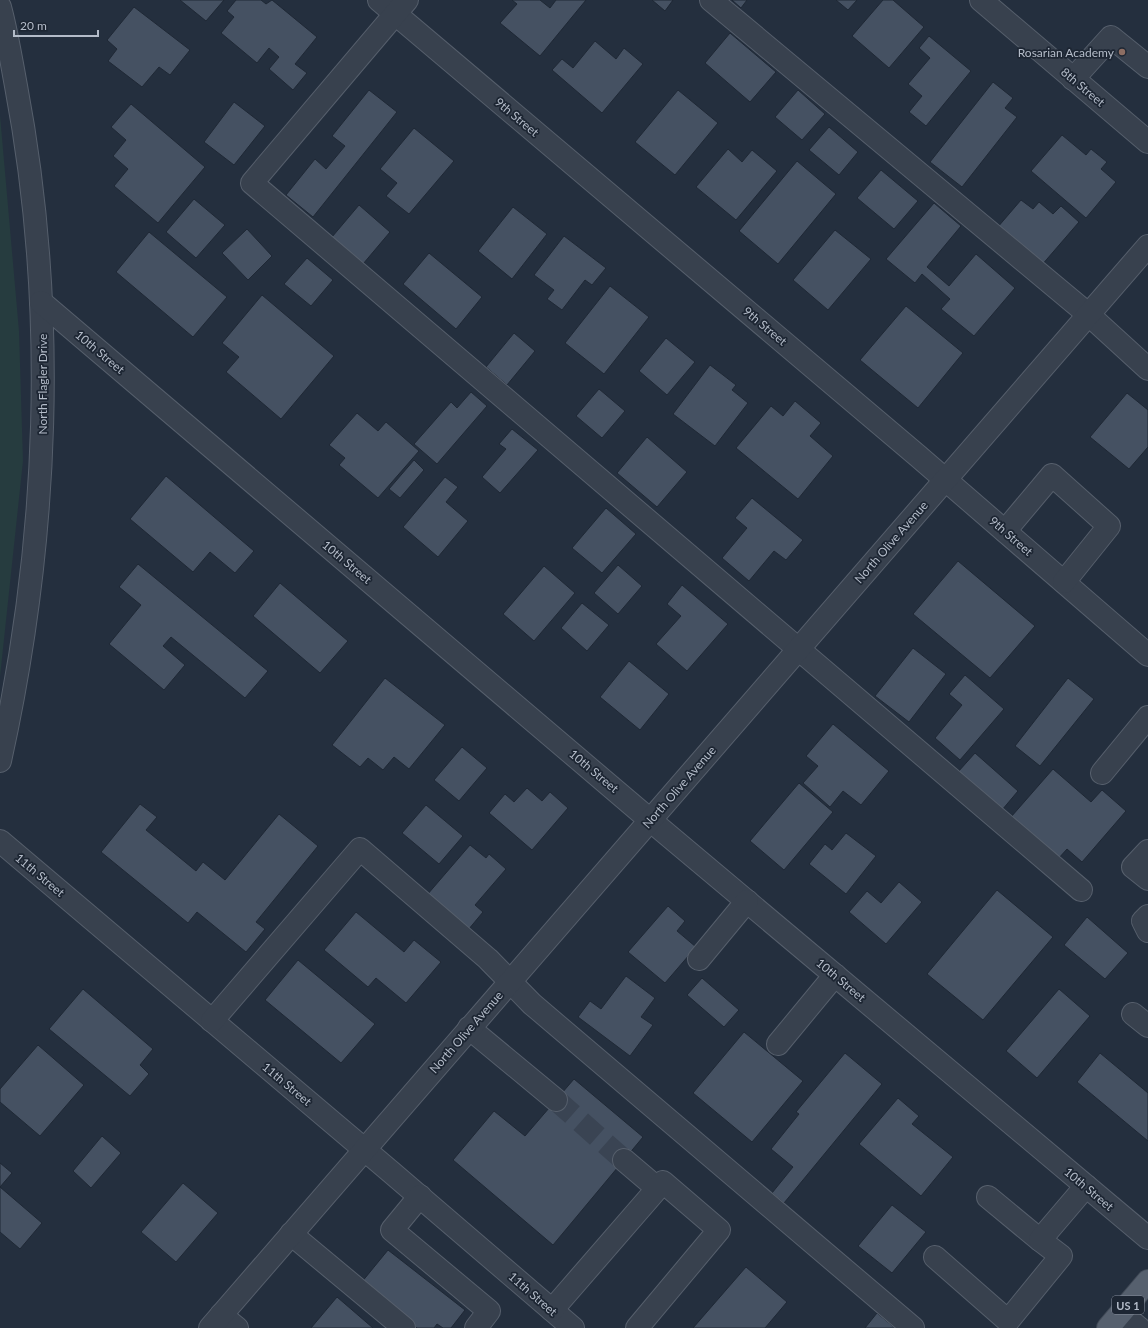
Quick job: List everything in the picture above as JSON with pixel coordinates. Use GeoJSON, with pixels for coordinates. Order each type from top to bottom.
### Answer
{"type":"FeatureCollection","features":[{"type":"Feature","properties":{"kind":"main road","name":"US 1"},"geometry":{"type":"LineString","coordinates":[[1114,1320],[1148,1281]]}},
{"type":"Feature","properties":{"kind":"street","name":"9th Street"},"geometry":{"type":"LineString","coordinates":[[379,0],[401,7],[1148,655]]}},
{"type":"Feature","properties":{"kind":"street"},"geometry":{"type":"LineString","coordinates":[[711,0],[1089,315],[1148,369]]}},
{"type":"Feature","properties":{"kind":"street","name":"8th Street"},"geometry":{"type":"LineString","coordinates":[[981,0],[1148,142]]}},
{"type":"Feature","properties":{"kind":"street","name":"North Flagler Drive"},"geometry":{"type":"LineString","coordinates":[[0,7],[22,120],[33,198],[42,302],[43,406],[38,511],[27,615],[10,717],[0,761]]}},
{"type":"Feature","properties":{"kind":"street"},"geometry":{"type":"LineString","coordinates":[[401,7],[252,183],[1081,890]]}},
{"type":"Feature","properties":{"kind":"street"},"geometry":{"type":"LineString","coordinates":[[1074,79],[1111,37],[1148,67]]}},
{"type":"Feature","properties":{"kind":"street","name":"North Olive Avenue"},"geometry":{"type":"LineString","coordinates":[[223,1324],[291,1234],[1148,246]]}},
{"type":"Feature","properties":{"kind":"street","name":"10th Street"},"geometry":{"type":"LineString","coordinates":[[42,302],[650,820],[1148,1238]]}},
{"type":"Feature","properties":{"kind":"street"},"geometry":{"type":"LineString","coordinates":[[1005,531],[1052,475],[1109,526],[1064,582]]}},
{"type":"Feature","properties":{"kind":"street"},"geometry":{"type":"LineString","coordinates":[[1102,773],[1148,717]]}},
{"type":"Feature","properties":{"kind":"street","name":"11th Street"},"geometry":{"type":"LineString","coordinates":[[0,841],[420,1196],[573,1328]]}},
{"type":"Feature","properties":{"kind":"street"},"geometry":{"type":"LineString","coordinates":[[212,1021],[360,849],[488,959],[538,1009],[913,1328]]}},
{"type":"Feature","properties":{"kind":"street"},"geometry":{"type":"LineString","coordinates":[[1148,850],[1133,868],[1148,879]]}},
{"type":"Feature","properties":{"kind":"street"},"geometry":{"type":"LineString","coordinates":[[699,959],[747,902]]}},
{"type":"Feature","properties":{"kind":"street"},"geometry":{"type":"LineString","coordinates":[[1148,916],[1144,921],[1148,931]]}},
{"type":"Feature","properties":{"kind":"street"},"geometry":{"type":"LineString","coordinates":[[778,1044],[835,975]]}},
{"type":"Feature","properties":{"kind":"street"},"geometry":{"type":"LineString","coordinates":[[469,1028],[556,1100]]}},
{"type":"Feature","properties":{"kind":"street"},"geometry":{"type":"LineString","coordinates":[[624,1160],[657,1188]]}},
{"type":"Feature","properties":{"kind":"street"},"geometry":{"type":"LineString","coordinates":[[552,1310],[663,1182],[719,1230],[637,1328]]}},
{"type":"Feature","properties":{"kind":"street"},"geometry":{"type":"LineString","coordinates":[[1040,1240],[1086,1186]]}},
{"type":"Feature","properties":{"kind":"street"},"geometry":{"type":"LineString","coordinates":[[420,1196],[392,1230],[489,1312],[476,1328]]}},
{"type":"Feature","properties":{"kind":"street"},"geometry":{"type":"LineString","coordinates":[[934,1257],[1008,1321],[1061,1256],[988,1197]]}},
{"type":"Feature","properties":{"kind":"street"},"geometry":{"type":"LineString","coordinates":[[291,1234],[404,1328]]}},
{"type":"Feature","properties":{"kind":"street"},"geometry":{"type":"LineString","coordinates":[[1114,1320],[1139,1328]]}},
{"type":"Feature","properties":{"kind":"green space"},"geometry":{"type":"Polygon","coordinates":[[[0,115],[19,331],[23,461],[0,677],[0,115]]]}},
{"type":"Feature","properties":{"kind":"building"},"geometry":{"type":"Polygon","coordinates":[[[180,0],[224,0],[206,21],[180,0]]]}},
{"type":"Feature","properties":{"kind":"building"},"geometry":{"type":"Polygon","coordinates":[[[236,0],[261,0],[266,4],[272,0],[317,37],[295,64],[307,73],[293,90],[269,69],[279,57],[269,48],[257,63],[221,33],[234,17],[227,11],[236,0]]]}},
{"type":"Feature","properties":{"kind":"building"},"geometry":{"type":"Polygon","coordinates":[[[512,0],[540,0],[550,8],[556,0],[586,0],[540,56],[500,23],[517,4],[512,0]]]}},
{"type":"Feature","properties":{"kind":"building"},"geometry":{"type":"Polygon","coordinates":[[[652,0],[673,0],[665,11],[652,0]]]}},
{"type":"Feature","properties":{"kind":"building"},"geometry":{"type":"Polygon","coordinates":[[[732,0],[747,0],[741,8],[732,0]]]}},
{"type":"Feature","properties":{"kind":"building"},"geometry":{"type":"Polygon","coordinates":[[[836,0],[857,0],[848,10],[836,0]]]}},
{"type":"Feature","properties":{"kind":"building"},"geometry":{"type":"Polygon","coordinates":[[[883,0],[893,0],[924,27],[889,68],[852,36],[883,0]]]}},
{"type":"Feature","properties":{"kind":"building"},"geometry":{"type":"Polygon","coordinates":[[[134,7],[190,50],[170,75],[159,67],[142,87],[108,61],[117,49],[107,40],[134,7]]]}},
{"type":"Feature","properties":{"kind":"building"},"geometry":{"type":"Polygon","coordinates":[[[730,33],[776,72],[750,102],[705,63],[730,33]]]}},
{"type":"Feature","properties":{"kind":"building"},"geometry":{"type":"Polygon","coordinates":[[[929,36],[971,71],[926,126],[909,112],[922,96],[908,84],[930,58],[919,48],[929,36]]]}},
{"type":"Feature","properties":{"kind":"building"},"geometry":{"type":"Polygon","coordinates":[[[595,41],[616,59],[624,48],[643,64],[602,113],[552,70],[562,59],[573,68],[595,41]]]}},
{"type":"Feature","properties":{"kind":"building"},"geometry":{"type":"Polygon","coordinates":[[[993,82],[1013,98],[1005,108],[1017,117],[962,187],[930,162],[993,82]]]}},
{"type":"Feature","properties":{"kind":"building"},"geometry":{"type":"Polygon","coordinates":[[[369,90],[397,112],[313,217],[286,195],[315,159],[326,169],[345,146],[332,136],[369,90]]]}},
{"type":"Feature","properties":{"kind":"building"},"geometry":{"type":"Polygon","coordinates":[[[678,90],[718,123],[675,175],[635,142],[678,90]]]}},
{"type":"Feature","properties":{"kind":"building"},"geometry":{"type":"Polygon","coordinates":[[[798,90],[825,114],[802,140],[775,117],[798,90]]]}},
{"type":"Feature","properties":{"kind":"building"},"geometry":{"type":"Polygon","coordinates":[[[234,102],[265,126],[234,165],[204,142],[234,102]]]}},
{"type":"Feature","properties":{"kind":"building"},"geometry":{"type":"Polygon","coordinates":[[[131,104],[205,167],[158,223],[114,186],[128,169],[113,156],[126,140],[111,127],[131,104]]]}},
{"type":"Feature","properties":{"kind":"building"},"geometry":{"type":"Polygon","coordinates":[[[829,127],[858,152],[839,175],[809,150],[829,127]]]}},
{"type":"Feature","properties":{"kind":"building"},"geometry":{"type":"Polygon","coordinates":[[[414,128],[454,161],[409,214],[386,196],[397,183],[380,169],[414,128]]]}},
{"type":"Feature","properties":{"kind":"building"},"geometry":{"type":"Polygon","coordinates":[[[1062,135],[1086,155],[1091,149],[1107,162],[1101,169],[1116,182],[1086,218],[1031,171],[1062,135]]]}},
{"type":"Feature","properties":{"kind":"building"},"geometry":{"type":"Polygon","coordinates":[[[728,149],[742,162],[752,150],[777,171],[736,220],[696,187],[728,149]]]}},
{"type":"Feature","properties":{"kind":"building"},"geometry":{"type":"Polygon","coordinates":[[[797,161],[836,194],[778,264],[739,231],[797,161]]]}},
{"type":"Feature","properties":{"kind":"building"},"geometry":{"type":"Polygon","coordinates":[[[881,170],[918,201],[894,229],[857,198],[881,170]]]}},
{"type":"Feature","properties":{"kind":"building"},"geometry":{"type":"Polygon","coordinates":[[[194,199],[225,225],[196,258],[166,232],[194,199]]]}},
{"type":"Feature","properties":{"kind":"building"},"geometry":{"type":"Polygon","coordinates":[[[1021,200],[1033,209],[1039,202],[1053,214],[1061,206],[1079,222],[1041,266],[997,228],[1021,200]]]}},
{"type":"Feature","properties":{"kind":"building"},"geometry":{"type":"Polygon","coordinates":[[[934,203],[961,226],[927,267],[949,286],[976,254],[1015,288],[974,336],[941,309],[950,299],[922,274],[915,283],[886,259],[934,203]]]}},
{"type":"Feature","properties":{"kind":"building"},"geometry":{"type":"Polygon","coordinates":[[[359,205],[390,232],[363,264],[332,237],[359,205]]]}},
{"type":"Feature","properties":{"kind":"building"},"geometry":{"type":"Polygon","coordinates":[[[513,207],[547,234],[512,279],[478,251],[513,207]]]}},
{"type":"Feature","properties":{"kind":"building"},"geometry":{"type":"Polygon","coordinates":[[[247,229],[272,256],[248,280],[222,253],[247,229]]]}},
{"type":"Feature","properties":{"kind":"building"},"geometry":{"type":"Polygon","coordinates":[[[835,230],[871,259],[828,310],[793,280],[835,230]]]}},
{"type":"Feature","properties":{"kind":"building"},"geometry":{"type":"Polygon","coordinates":[[[149,232],[227,297],[193,337],[116,272],[149,232]]]}},
{"type":"Feature","properties":{"kind":"building"},"geometry":{"type":"Polygon","coordinates":[[[564,236],[606,268],[592,285],[585,280],[562,310],[547,299],[554,290],[534,275],[564,236]]]}},
{"type":"Feature","properties":{"kind":"building"},"geometry":{"type":"Polygon","coordinates":[[[429,253],[482,297],[456,329],[403,284],[429,253]]]}},
{"type":"Feature","properties":{"kind":"building"},"geometry":{"type":"Polygon","coordinates":[[[307,258],[333,280],[311,306],[284,284],[307,258]]]}},
{"type":"Feature","properties":{"kind":"building"},"geometry":{"type":"Polygon","coordinates":[[[610,286],[649,317],[604,374],[565,343],[610,286]]]}},
{"type":"Feature","properties":{"kind":"building"},"geometry":{"type":"Polygon","coordinates":[[[262,295],[334,356],[281,419],[226,372],[239,357],[222,343],[262,295]]]}},
{"type":"Feature","properties":{"kind":"building"},"geometry":{"type":"Polygon","coordinates":[[[906,306],[963,353],[918,408],[860,360],[906,306]]]}},
{"type":"Feature","properties":{"kind":"building"},"geometry":{"type":"Polygon","coordinates":[[[514,333],[535,351],[507,385],[486,367],[514,333]]]}},
{"type":"Feature","properties":{"kind":"building"},"geometry":{"type":"Polygon","coordinates":[[[666,338],[695,362],[667,395],[639,371],[666,338]]]}},
{"type":"Feature","properties":{"kind":"building"},"geometry":{"type":"Polygon","coordinates":[[[710,365],[736,385],[732,390],[748,403],[715,446],[673,414],[710,365]]]}},
{"type":"Feature","properties":{"kind":"building"},"geometry":{"type":"Polygon","coordinates":[[[599,389],[625,411],[602,438],[576,416],[599,389]]]}},
{"type":"Feature","properties":{"kind":"building"},"geometry":{"type":"Polygon","coordinates":[[[471,392],[487,406],[437,464],[414,444],[451,402],[457,408],[471,392]]]}},
{"type":"Feature","properties":{"kind":"building"},"geometry":{"type":"Polygon","coordinates":[[[1127,393],[1148,410],[1148,447],[1129,469],[1090,437],[1127,393]]]}},
{"type":"Feature","properties":{"kind":"building"},"geometry":{"type":"Polygon","coordinates":[[[795,401],[821,423],[810,436],[833,456],[798,499],[736,448],[771,406],[783,416],[795,401]]]}},
{"type":"Feature","properties":{"kind":"building"},"geometry":{"type":"Polygon","coordinates":[[[357,413],[378,431],[386,422],[419,451],[378,498],[339,465],[345,458],[329,445],[357,413]]]}},
{"type":"Feature","properties":{"kind":"building"},"geometry":{"type":"Polygon","coordinates":[[[512,429],[538,450],[500,493],[482,477],[506,449],[499,444],[512,429]]]}},
{"type":"Feature","properties":{"kind":"building"},"geometry":{"type":"Polygon","coordinates":[[[647,437],[687,472],[657,507],[617,473],[647,437]]]}},
{"type":"Feature","properties":{"kind":"building"},"geometry":{"type":"Polygon","coordinates":[[[414,460],[424,470],[400,498],[389,489],[414,460]]]}},
{"type":"Feature","properties":{"kind":"building"},"geometry":{"type":"Polygon","coordinates":[[[166,476],[254,551],[235,573],[210,552],[193,572],[130,519],[166,476]]]}},
{"type":"Feature","properties":{"kind":"building"},"geometry":{"type":"Polygon","coordinates":[[[445,477],[458,487],[446,502],[468,521],[438,557],[403,527],[445,477]]]}},
{"type":"Feature","properties":{"kind":"building"},"geometry":{"type":"Polygon","coordinates":[[[752,498],[803,540],[786,560],[774,551],[749,581],[722,558],[747,528],[735,518],[752,498]]]}},
{"type":"Feature","properties":{"kind":"building"},"geometry":{"type":"Polygon","coordinates":[[[606,508],[636,534],[602,573],[572,548],[606,508]]]}},
{"type":"Feature","properties":{"kind":"building"},"geometry":{"type":"Polygon","coordinates":[[[958,561],[1035,626],[990,678],[913,614],[958,561]]]}},
{"type":"Feature","properties":{"kind":"building"},"geometry":{"type":"Polygon","coordinates":[[[138,564],[268,671],[245,698],[171,637],[163,646],[185,665],[164,690],[109,644],[141,605],[119,587],[138,564]]]}},
{"type":"Feature","properties":{"kind":"building"},"geometry":{"type":"Polygon","coordinates":[[[618,565],[642,586],[618,614],[594,593],[618,565]]]}},
{"type":"Feature","properties":{"kind":"building"},"geometry":{"type":"Polygon","coordinates":[[[544,566],[575,593],[534,641],[503,614],[544,566]]]}},
{"type":"Feature","properties":{"kind":"building"},"geometry":{"type":"Polygon","coordinates":[[[280,583],[348,641],[320,673],[253,616],[280,583]]]}},
{"type":"Feature","properties":{"kind":"building"},"geometry":{"type":"Polygon","coordinates":[[[682,585],[728,624],[687,671],[656,644],[681,616],[667,604],[682,585]]]}},
{"type":"Feature","properties":{"kind":"building"},"geometry":{"type":"Polygon","coordinates":[[[582,603],[609,625],[587,651],[561,628],[582,603]]]}},
{"type":"Feature","properties":{"kind":"building"},"geometry":{"type":"Polygon","coordinates":[[[913,648],[946,674],[909,722],[875,696],[913,648]]]}},
{"type":"Feature","properties":{"kind":"building"},"geometry":{"type":"Polygon","coordinates":[[[629,661],[669,694],[640,730],[600,697],[629,661]]]}},
{"type":"Feature","properties":{"kind":"building"},"geometry":{"type":"Polygon","coordinates":[[[965,675],[1004,709],[960,760],[935,738],[962,705],[949,694],[965,675]]]}},
{"type":"Feature","properties":{"kind":"building"},"geometry":{"type":"Polygon","coordinates":[[[385,678],[445,725],[409,769],[394,757],[383,770],[368,758],[360,767],[332,745],[385,678]]]}},
{"type":"Feature","properties":{"kind":"building"},"geometry":{"type":"Polygon","coordinates":[[[1068,678],[1094,699],[1040,766],[1015,746],[1068,678]]]}},
{"type":"Feature","properties":{"kind":"building"},"geometry":{"type":"Polygon","coordinates":[[[833,724],[889,771],[861,805],[843,791],[830,807],[803,783],[818,766],[806,756],[833,724]]]}},
{"type":"Feature","properties":{"kind":"building"},"geometry":{"type":"Polygon","coordinates":[[[462,747],[487,768],[459,801],[434,780],[462,747]]]}},
{"type":"Feature","properties":{"kind":"building"},"geometry":{"type":"Polygon","coordinates":[[[975,753],[1018,791],[1002,810],[958,772],[975,753]]]}},
{"type":"Feature","properties":{"kind":"building"},"geometry":{"type":"Polygon","coordinates":[[[1053,769],[1091,802],[1102,790],[1126,811],[1082,862],[1067,849],[1058,859],[1011,817],[1053,769]]]}},
{"type":"Feature","properties":{"kind":"building"},"geometry":{"type":"Polygon","coordinates":[[[799,783],[833,812],[784,870],[750,841],[799,783]]]}},
{"type":"Feature","properties":{"kind":"building"},"geometry":{"type":"Polygon","coordinates":[[[527,788],[542,801],[550,792],[568,808],[532,850],[489,813],[505,794],[514,802],[527,788]]]}},
{"type":"Feature","properties":{"kind":"building"},"geometry":{"type":"Polygon","coordinates":[[[140,804],[157,817],[146,830],[196,871],[203,862],[225,880],[279,814],[318,846],[256,922],[265,929],[246,952],[197,912],[188,923],[101,852],[140,804]]]}},
{"type":"Feature","properties":{"kind":"building"},"geometry":{"type":"Polygon","coordinates":[[[426,805],[463,836],[439,864],[402,833],[426,805]]]}},
{"type":"Feature","properties":{"kind":"building"},"geometry":{"type":"Polygon","coordinates":[[[846,833],[876,856],[846,894],[809,864],[825,844],[832,850],[846,833]]]}},
{"type":"Feature","properties":{"kind":"building"},"geometry":{"type":"Polygon","coordinates":[[[470,845],[486,858],[489,854],[506,869],[475,905],[483,912],[468,930],[427,895],[470,845]]]}},
{"type":"Feature","properties":{"kind":"building"},"geometry":{"type":"Polygon","coordinates":[[[899,882],[922,902],[886,944],[849,912],[867,891],[881,903],[899,882]]]}},
{"type":"Feature","properties":{"kind":"building"},"geometry":{"type":"Polygon","coordinates":[[[997,890],[1053,937],[983,1020],[927,974],[997,890]]]}},
{"type":"Feature","properties":{"kind":"building"},"geometry":{"type":"Polygon","coordinates":[[[668,906],[685,921],[677,931],[696,947],[665,983],[628,952],[668,906]]]}},
{"type":"Feature","properties":{"kind":"building"},"geometry":{"type":"Polygon","coordinates":[[[356,912],[404,952],[414,940],[441,962],[406,1003],[376,978],[368,987],[324,950],[356,912]]]}},
{"type":"Feature","properties":{"kind":"building"},"geometry":{"type":"Polygon","coordinates":[[[1087,917],[1128,953],[1105,979],[1064,945],[1087,917]]]}},
{"type":"Feature","properties":{"kind":"building"},"geometry":{"type":"Polygon","coordinates":[[[298,960],[375,1024],[341,1063],[265,1000],[298,960]]]}},
{"type":"Feature","properties":{"kind":"building"},"geometry":{"type":"Polygon","coordinates":[[[626,976],[655,998],[641,1017],[653,1025],[630,1056],[578,1017],[590,1001],[601,1009],[626,976]]]}},
{"type":"Feature","properties":{"kind":"building"},"geometry":{"type":"Polygon","coordinates":[[[702,978],[739,1010],[724,1027],[687,995],[702,978]]]}},
{"type":"Feature","properties":{"kind":"building"},"geometry":{"type":"Polygon","coordinates":[[[83,989],[153,1049],[140,1065],[149,1074],[130,1096],[49,1029],[83,989]]]}},
{"type":"Feature","properties":{"kind":"building"},"geometry":{"type":"Polygon","coordinates":[[[1059,989],[1090,1016],[1037,1078],[1006,1051],[1059,989]]]}},
{"type":"Feature","properties":{"kind":"building"},"geometry":{"type":"Polygon","coordinates":[[[744,1032],[803,1081],[752,1142],[693,1093],[744,1032]]]}},
{"type":"Feature","properties":{"kind":"building"},"geometry":{"type":"Polygon","coordinates":[[[38,1045],[84,1085],[40,1136],[0,1102],[0,1089],[38,1045]]]}},
{"type":"Feature","properties":{"kind":"building"},"geometry":{"type":"Polygon","coordinates":[[[845,1053],[882,1084],[784,1203],[772,1193],[793,1167],[771,1149],[799,1114],[796,1112],[845,1053]]]}},
{"type":"Feature","properties":{"kind":"building"},"geometry":{"type":"Polygon","coordinates":[[[1100,1053],[1148,1093],[1148,1141],[1077,1082],[1100,1053]]]}},
{"type":"Feature","properties":{"kind":"building"},"geometry":{"type":"Polygon","coordinates":[[[574,1079],[643,1137],[553,1245],[453,1160],[494,1111],[525,1136],[574,1079]]]}},
{"type":"Feature","properties":{"kind":"building"},"geometry":{"type":"Polygon","coordinates":[[[898,1098],[919,1116],[912,1124],[953,1157],[921,1196],[859,1144],[898,1098]]]}},
{"type":"Feature","properties":{"kind":"building"},"geometry":{"type":"Polygon","coordinates":[[[102,1136],[121,1153],[91,1188],[73,1171],[102,1136]]]}},
{"type":"Feature","properties":{"kind":"building"},"geometry":{"type":"Polygon","coordinates":[[[0,1163],[12,1173],[0,1187],[0,1163]]]}},
{"type":"Feature","properties":{"kind":"building"},"geometry":{"type":"Polygon","coordinates":[[[183,1183],[218,1213],[176,1262],[141,1232],[183,1183]]]}},
{"type":"Feature","properties":{"kind":"building"},"geometry":{"type":"Polygon","coordinates":[[[0,1187],[42,1223],[20,1249],[0,1232],[0,1187]]]}},
{"type":"Feature","properties":{"kind":"building"},"geometry":{"type":"Polygon","coordinates":[[[892,1205],[926,1232],[892,1273],[858,1246],[892,1205]]]}},
{"type":"Feature","properties":{"kind":"building"},"geometry":{"type":"Polygon","coordinates":[[[388,1250],[465,1310],[451,1328],[443,1328],[437,1324],[434,1328],[417,1328],[361,1283],[388,1250]]]}},
{"type":"Feature","properties":{"kind":"building"},"geometry":{"type":"Polygon","coordinates":[[[746,1267],[787,1302],[765,1328],[693,1328],[746,1267]]]}},
{"type":"Feature","properties":{"kind":"building"},"geometry":{"type":"Polygon","coordinates":[[[337,1297],[373,1328],[311,1328],[337,1297]]]}},
{"type":"Feature","properties":{"kind":"building"},"geometry":{"type":"Polygon","coordinates":[[[877,1313],[895,1328],[865,1328],[877,1313]]]}},
{"type":"Feature","properties":{"kind":"tunnel"},"geometry":{"type":"LineString","coordinates":[[556,1100],[624,1160]]}},
{"type":"Feature","properties":{"kind":"place","name":"Rosarian Academy"},"geometry":{"type":"Point","coordinates":[1122,52]}}]}
